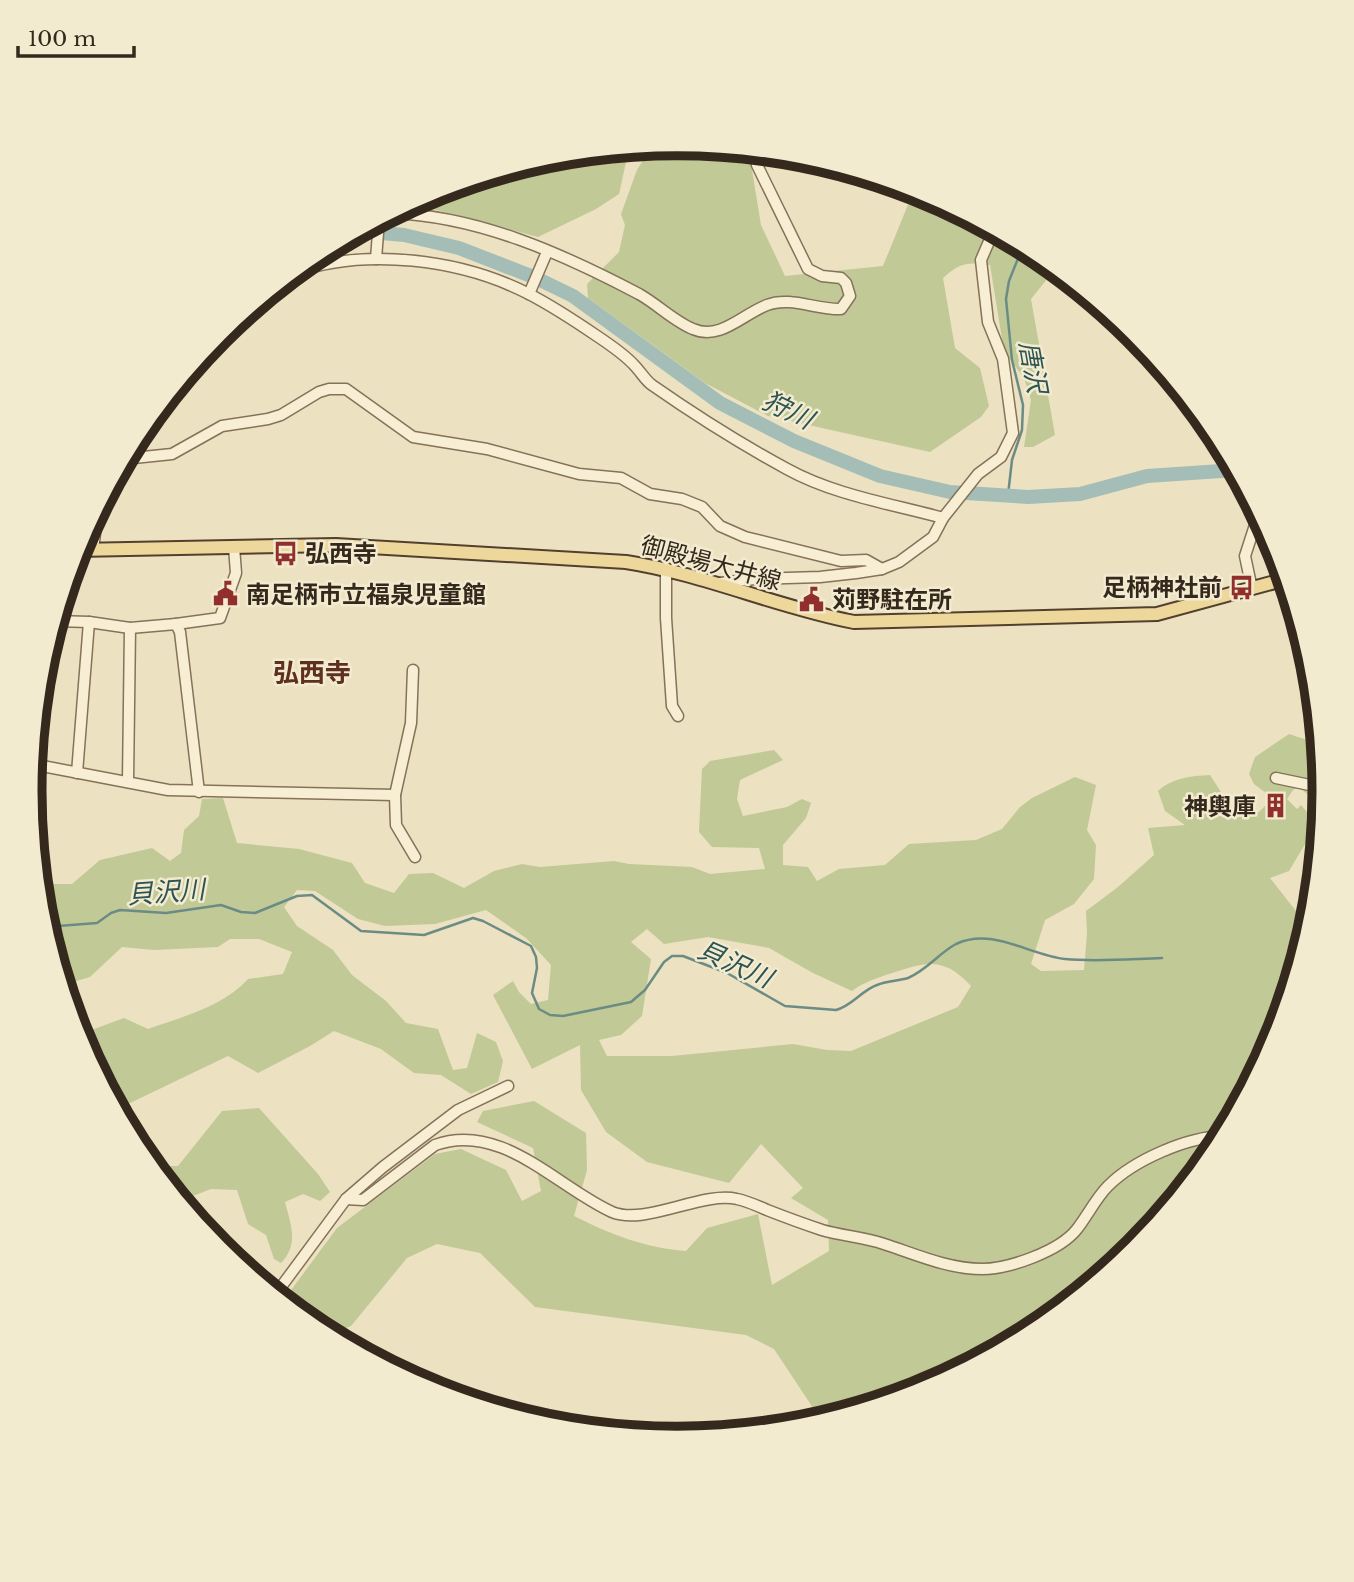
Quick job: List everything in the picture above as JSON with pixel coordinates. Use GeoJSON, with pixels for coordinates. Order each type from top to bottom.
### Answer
{"type":"FeatureCollection","features":[{"type":"Feature","properties":{"kind":"main road","name":"御殿場大井線"},"geometry":{"type":"LineString","coordinates":[[89,550],[336,545],[626,562],[666,568],[824,616],[854,622],[1157,614],[1276,582]]}},
{"type":"Feature","properties":{"kind":"street"},"geometry":{"type":"LineString","coordinates":[[408,216],[449,220],[510,236],[618,283],[653,302],[694,330],[709,332],[728,327],[766,305],[779,302],[841,309],[849,296],[846,283],[841,278],[822,276],[808,269],[757,165],[759,161]]}},
{"type":"Feature","properties":{"kind":"street"},"geometry":{"type":"LineString","coordinates":[[377,255],[378,231]]}},
{"type":"Feature","properties":{"kind":"street"},"geometry":{"type":"LineString","coordinates":[[719,583],[820,577],[882,569],[915,552],[933,537],[945,516],[978,474],[1001,457],[1013,433],[1003,359],[988,322],[984,298],[981,260],[990,239]]}},
{"type":"Feature","properties":{"kind":"street"},"geometry":{"type":"LineString","coordinates":[[528,294],[547,252]]}},
{"type":"Feature","properties":{"kind":"street"},"geometry":{"type":"LineString","coordinates":[[322,264],[377,255],[467,270],[528,294],[598,337],[634,364],[649,383],[789,471],[834,489],[945,516]]}},
{"type":"Feature","properties":{"kind":"street"},"geometry":{"type":"LineString","coordinates":[[136,459],[172,454],[222,426],[268,419],[281,415],[319,392],[346,389],[413,437],[487,449],[579,474],[621,478],[650,494],[682,499],[702,507],[720,526],[745,537],[841,561],[866,559],[882,569]]}},
{"type":"Feature","properties":{"kind":"street"},"geometry":{"type":"LineString","coordinates":[[1252,589],[1245,556],[1254,527]]}},
{"type":"Feature","properties":{"kind":"street"},"geometry":{"type":"LineString","coordinates":[[93,550],[94,538]]}},
{"type":"Feature","properties":{"kind":"street"},"geometry":{"type":"LineString","coordinates":[[66,621],[130,628],[220,618],[236,573],[234,547]]}},
{"type":"Feature","properties":{"kind":"street"},"geometry":{"type":"LineString","coordinates":[[666,568],[666,618],[672,706],[678,716]]}},
{"type":"Feature","properties":{"kind":"street"},"geometry":{"type":"LineString","coordinates":[[77,773],[89,622]]}},
{"type":"Feature","properties":{"kind":"street"},"geometry":{"type":"LineString","coordinates":[[176,624],[180,632],[199,792]]}},
{"type":"Feature","properties":{"kind":"street"},"geometry":{"type":"LineString","coordinates":[[128,781],[130,628]]}},
{"type":"Feature","properties":{"kind":"street"},"geometry":{"type":"LineString","coordinates":[[413,670],[411,723],[400,762],[395,795],[396,825],[415,857]]}},
{"type":"Feature","properties":{"kind":"street"},"geometry":{"type":"LineString","coordinates":[[43,766],[167,790],[395,795]]}},
{"type":"Feature","properties":{"kind":"street"},"geometry":{"type":"LineString","coordinates":[[1276,778],[1312,785]]}},
{"type":"Feature","properties":{"kind":"street"},"geometry":{"type":"LineString","coordinates":[[281,1287],[346,1199],[458,1110],[508,1086]]}},
{"type":"Feature","properties":{"kind":"street"},"geometry":{"type":"LineString","coordinates":[[346,1199],[363,1200],[435,1145],[450,1140],[472,1141],[509,1149],[617,1214],[632,1215],[714,1198],[737,1198],[833,1233],[882,1243],[946,1264],[981,1269],[1007,1266],[1050,1249],[1068,1238],[1101,1193],[1122,1174],[1180,1144],[1210,1137]]}},
{"type":"Feature","properties":{"kind":"green space"},"geometry":{"type":"Polygon","coordinates":[[[645,157],[750,160],[761,225],[785,276],[883,266],[910,200],[958,221],[1030,263],[1049,277],[1031,299],[1055,435],[1033,447],[1024,447],[1031,400],[1024,378],[1004,351],[990,265],[965,264],[943,278],[955,348],[980,368],[989,406],[981,417],[930,452],[768,416],[705,383],[588,298],[587,284],[619,252],[625,225],[621,214],[637,170],[645,157]]]}},
{"type":"Feature","properties":{"kind":"green space"},"geometry":{"type":"Polygon","coordinates":[[[624,158],[626,162],[619,194],[596,209],[538,237],[426,207],[473,190],[553,168],[624,158]]]}},
{"type":"Feature","properties":{"kind":"green space"},"geometry":{"type":"Polygon","coordinates":[[[1289,734],[1310,742],[1312,801],[1299,787],[1293,790],[1287,799],[1297,809],[1301,805],[1311,817],[1310,840],[1289,871],[1270,878],[1299,918],[1290,955],[1264,1034],[1247,1072],[1205,1144],[1181,1178],[1126,1240],[1064,1295],[1030,1319],[958,1361],[920,1378],[815,1411],[774,1349],[746,1335],[535,1307],[480,1253],[437,1244],[407,1258],[351,1326],[341,1330],[288,1294],[337,1228],[435,1154],[461,1149],[506,1170],[522,1201],[541,1191],[533,1148],[477,1122],[483,1111],[534,1101],[586,1133],[587,1170],[574,1216],[628,1239],[656,1247],[686,1251],[707,1228],[758,1214],[772,1285],[829,1251],[828,1220],[791,1198],[803,1188],[761,1144],[729,1183],[647,1162],[606,1132],[581,1090],[580,1045],[532,1069],[493,995],[513,981],[531,1004],[548,1000],[551,965],[526,938],[486,910],[435,924],[385,926],[358,919],[315,891],[297,890],[284,907],[297,926],[333,950],[352,975],[386,1001],[406,1023],[438,1029],[453,1070],[467,1068],[477,1033],[496,1042],[503,1061],[498,1082],[471,1094],[441,1075],[414,1073],[381,1049],[334,1031],[258,1073],[228,1056],[126,1106],[89,1031],[124,1018],[148,1029],[188,1015],[227,997],[248,979],[283,974],[292,952],[259,939],[230,939],[218,947],[154,950],[122,947],[90,977],[72,982],[49,884],[72,884],[100,860],[152,848],[170,861],[181,853],[184,830],[199,816],[202,799],[223,798],[237,843],[299,849],[352,863],[365,883],[394,893],[409,874],[433,873],[464,888],[494,871],[522,864],[540,867],[614,861],[692,867],[710,874],[765,869],[759,848],[712,847],[699,832],[702,769],[710,761],[774,750],[783,760],[740,780],[737,799],[743,816],[787,807],[802,799],[811,803],[806,818],[783,845],[783,865],[808,867],[817,881],[839,869],[885,865],[909,844],[976,840],[1002,829],[1020,807],[1032,798],[1075,777],[1096,785],[1087,830],[1096,845],[1094,879],[1074,904],[1045,920],[1031,964],[1041,971],[1084,970],[1086,911],[1154,855],[1148,828],[1185,825],[1165,811],[1158,791],[1176,780],[1210,775],[1230,806],[1259,812],[1268,803],[1266,793],[1254,784],[1249,774],[1255,757],[1289,734]],[[647,929],[631,942],[651,959],[642,1016],[621,1035],[599,1040],[607,1056],[672,1056],[793,1044],[851,1051],[958,1007],[971,986],[952,970],[925,964],[876,979],[852,991],[769,948],[708,937],[664,944],[647,929]]]}},
{"type":"Feature","properties":{"kind":"green space"},"geometry":{"type":"Polygon","coordinates":[[[259,1108],[318,1174],[330,1192],[320,1201],[303,1194],[285,1202],[292,1241],[287,1256],[281,1263],[274,1259],[266,1235],[248,1224],[237,1190],[211,1189],[189,1197],[165,1166],[178,1166],[222,1111],[259,1108]]]}},
{"type":"Feature","properties":{"kind":"waterway","name":"狩川"},"geometry":{"type":"LineString","coordinates":[[375,232],[404,235],[459,248],[536,278],[573,296],[720,403],[794,441],[880,476],[950,492],[1028,497],[1080,494],[1147,476],[1225,471]]}},
{"type":"Feature","properties":{"kind":"waterway","name":"唐沢"},"geometry":{"type":"LineString","coordinates":[[1008,495],[1012,460],[1022,430],[1023,405],[1012,360],[1006,299],[1009,281],[1019,256]]}},
{"type":"Feature","properties":{"kind":"waterway","name":"貝沢川"},"geometry":{"type":"LineString","coordinates":[[57,926],[97,923],[120,910],[166,913],[221,905],[241,912],[255,913],[297,896],[312,895],[361,931],[424,935],[473,918],[531,946],[537,968],[532,993],[539,1009],[550,1015],[563,1016],[631,1002],[645,990],[664,962],[672,956],[683,956],[727,973],[785,1006],[836,1010],[872,987],[915,975],[956,944],[970,940],[997,940],[1065,959],[1162,958]]}},
{"type":"Feature","properties":{"kind":"place","name":"弘西寺"},"geometry":{"type":"Point","coordinates":[285,553]}},
{"type":"Feature","properties":{"kind":"place","name":"足柄神社前"},"geometry":{"type":"Point","coordinates":[1242,587]}},
{"type":"Feature","properties":{"kind":"place","name":"南足柄市立福泉児童館"},"geometry":{"type":"Point","coordinates":[226,594]}},
{"type":"Feature","properties":{"kind":"place","name":"苅野駐在所"},"geometry":{"type":"Point","coordinates":[812,599]}},
{"type":"Feature","properties":{"kind":"place","name":"神輿庫"},"geometry":{"type":"Point","coordinates":[1276,806]}},
{"type":"Feature","properties":{"kind":"district","name":"弘西寺"},"geometry":{"type":"Point","coordinates":[312,673]}}]}
